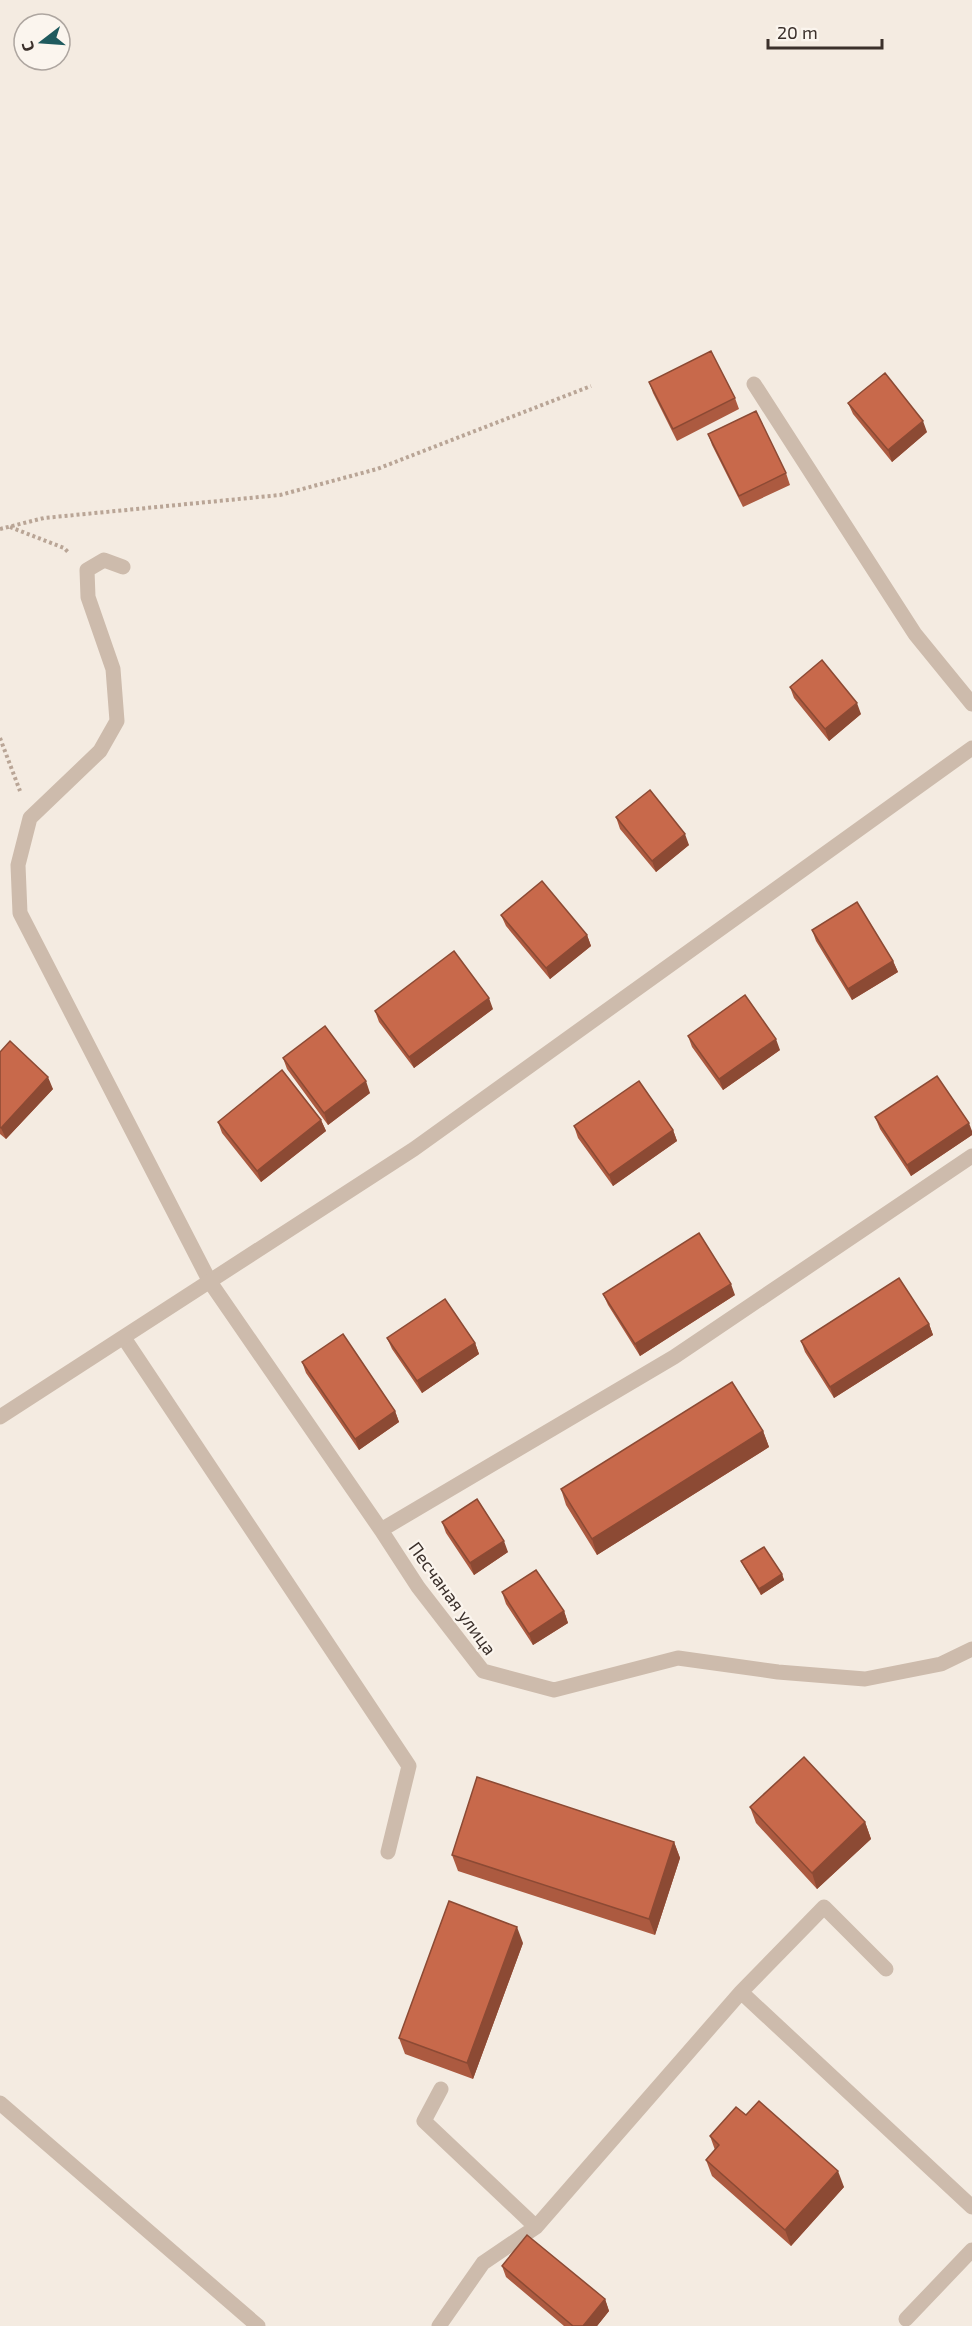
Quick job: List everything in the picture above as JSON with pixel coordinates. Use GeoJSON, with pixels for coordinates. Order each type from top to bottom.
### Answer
{"type":"FeatureCollection","features":[{"type":"Feature","properties":{"kind":"street"},"geometry":{"type":"LineString","coordinates":[[754,384],[915,634],[972,704]]}},
{"type":"Feature","properties":{"kind":"street"},"geometry":{"type":"LineString","coordinates":[[30,818],[100,751],[117,721],[113,669],[88,597],[87,570],[104,560],[123,567]]}},
{"type":"Feature","properties":{"kind":"street"},"geometry":{"type":"LineString","coordinates":[[0,1417],[414,1149],[972,748]]}},
{"type":"Feature","properties":{"kind":"street","name":"Песчаная улица"},"geometry":{"type":"LineString","coordinates":[[30,818],[18,865],[20,913],[210,1282],[418,1587],[483,1671],[554,1690],[678,1658],[778,1672],[865,1679],[941,1664],[972,1649]]}},
{"type":"Feature","properties":{"kind":"street"},"geometry":{"type":"LineString","coordinates":[[381,1530],[674,1356],[972,1156]]}},
{"type":"Feature","properties":{"kind":"street"},"geometry":{"type":"LineString","coordinates":[[124,1338],[409,1766],[388,1852]]}},
{"type":"Feature","properties":{"kind":"street"},"geometry":{"type":"LineString","coordinates":[[439,2326],[483,2263],[536,2227],[741,1992],[824,1907],[886,1969]]}},
{"type":"Feature","properties":{"kind":"street"},"geometry":{"type":"LineString","coordinates":[[741,1992],[972,2207]]}},
{"type":"Feature","properties":{"kind":"street"},"geometry":{"type":"LineString","coordinates":[[441,2089],[424,2121],[536,2227]]}},
{"type":"Feature","properties":{"kind":"street"},"geometry":{"type":"LineString","coordinates":[[0,2103],[258,2326]]}},
{"type":"Feature","properties":{"kind":"street"},"geometry":{"type":"LineString","coordinates":[[906,2319],[972,2250]]}},
{"type":"Feature","properties":{"kind":"path"},"geometry":{"type":"LineString","coordinates":[[0,530],[44,518],[280,495],[377,469],[591,386]]}},
{"type":"Feature","properties":{"kind":"path"},"geometry":{"type":"LineString","coordinates":[[9,527],[64,548],[87,570]]}},
{"type":"Feature","properties":{"kind":"path"},"geometry":{"type":"LineString","coordinates":[[0,738],[30,818]]}},
{"type":"Feature","properties":{"kind":"building"},"geometry":{"type":"Polygon","coordinates":[[[711,351],[735,398],[673,429],[649,382],[711,351]]]}},
{"type":"Feature","properties":{"kind":"building"},"geometry":{"type":"Polygon","coordinates":[[[885,373],[923,421],[888,450],[848,403],[885,373]]]}},
{"type":"Feature","properties":{"kind":"building"},"geometry":{"type":"Polygon","coordinates":[[[756,411],[786,473],[739,496],[708,434],[756,411]]]}},
{"type":"Feature","properties":{"kind":"building"},"geometry":{"type":"Polygon","coordinates":[[[822,660],[857,703],[825,729],[790,687],[822,660]]]}},
{"type":"Feature","properties":{"kind":"building"},"geometry":{"type":"Polygon","coordinates":[[[650,790],[685,834],[652,861],[616,817],[650,790]]]}},
{"type":"Feature","properties":{"kind":"building"},"geometry":{"type":"Polygon","coordinates":[[[542,881],[587,935],[546,968],[501,915],[542,881]]]}},
{"type":"Feature","properties":{"kind":"building"},"geometry":{"type":"Polygon","coordinates":[[[857,902],[893,961],[848,989],[812,930],[857,902]]]}},
{"type":"Feature","properties":{"kind":"building"},"geometry":{"type":"Polygon","coordinates":[[[454,951],[489,998],[409,1057],[375,1011],[454,951]]]}},
{"type":"Feature","properties":{"kind":"building"},"geometry":{"type":"Polygon","coordinates":[[[745,995],[776,1039],[719,1079],[688,1036],[745,995]]]}},
{"type":"Feature","properties":{"kind":"building"},"geometry":{"type":"Polygon","coordinates":[[[325,1026],[366,1081],[324,1113],[283,1058],[325,1026]]]}},
{"type":"Feature","properties":{"kind":"building"},"geometry":{"type":"Polygon","coordinates":[[[10,1041],[48,1077],[1,1128],[0,1052],[10,1041]]]}},
{"type":"Feature","properties":{"kind":"building"},"geometry":{"type":"Polygon","coordinates":[[[282,1070],[321,1120],[257,1171],[218,1122],[282,1070]]]}},
{"type":"Feature","properties":{"kind":"building"},"geometry":{"type":"Polygon","coordinates":[[[937,1076],[969,1123],[907,1165],[875,1117],[937,1076]]]}},
{"type":"Feature","properties":{"kind":"building"},"geometry":{"type":"Polygon","coordinates":[[[639,1081],[673,1130],[609,1175],[574,1126],[639,1081]]]}},
{"type":"Feature","properties":{"kind":"building"},"geometry":{"type":"Polygon","coordinates":[[[699,1233],[731,1284],[635,1344],[603,1294],[699,1233]]]}},
{"type":"Feature","properties":{"kind":"building"},"geometry":{"type":"Polygon","coordinates":[[[899,1278],[929,1324],[830,1387],[801,1341],[899,1278]]]}},
{"type":"Feature","properties":{"kind":"building"},"geometry":{"type":"Polygon","coordinates":[[[445,1299],[475,1343],[417,1381],[387,1338],[445,1299]]]}},
{"type":"Feature","properties":{"kind":"building"},"geometry":{"type":"Polygon","coordinates":[[[343,1334],[395,1411],[355,1439],[302,1362],[343,1334]]]}},
{"type":"Feature","properties":{"kind":"building"},"geometry":{"type":"Polygon","coordinates":[[[732,1382],[763,1431],[592,1539],[561,1489],[732,1382]]]}},
{"type":"Feature","properties":{"kind":"building"},"geometry":{"type":"Polygon","coordinates":[[[477,1499],[504,1541],[470,1563],[442,1522],[477,1499]]]}},
{"type":"Feature","properties":{"kind":"building"},"geometry":{"type":"Polygon","coordinates":[[[764,1547],[782,1574],[759,1589],[741,1561],[764,1547]]]}},
{"type":"Feature","properties":{"kind":"building"},"geometry":{"type":"Polygon","coordinates":[[[536,1570],[564,1611],[529,1634],[502,1592],[536,1570]]]}},
{"type":"Feature","properties":{"kind":"building"},"geometry":{"type":"Polygon","coordinates":[[[804,1757],[865,1822],[812,1873],[750,1807],[804,1757]]]}},
{"type":"Feature","properties":{"kind":"building"},"geometry":{"type":"Polygon","coordinates":[[[477,1777],[674,1842],[649,1919],[452,1855],[477,1777]]]}},
{"type":"Feature","properties":{"kind":"building"},"geometry":{"type":"Polygon","coordinates":[[[449,1901],[517,1927],[467,2063],[399,2038],[449,1901]]]}},
{"type":"Feature","properties":{"kind":"building"},"geometry":{"type":"Polygon","coordinates":[[[759,2101],[838,2171],[785,2230],[706,2160],[719,2145],[710,2136],[736,2107],[746,2115],[759,2101]]]}},
{"type":"Feature","properties":{"kind":"building"},"geometry":{"type":"Polygon","coordinates":[[[527,2235],[605,2299],[583,2326],[573,2326],[502,2266],[527,2235]]]}}]}
